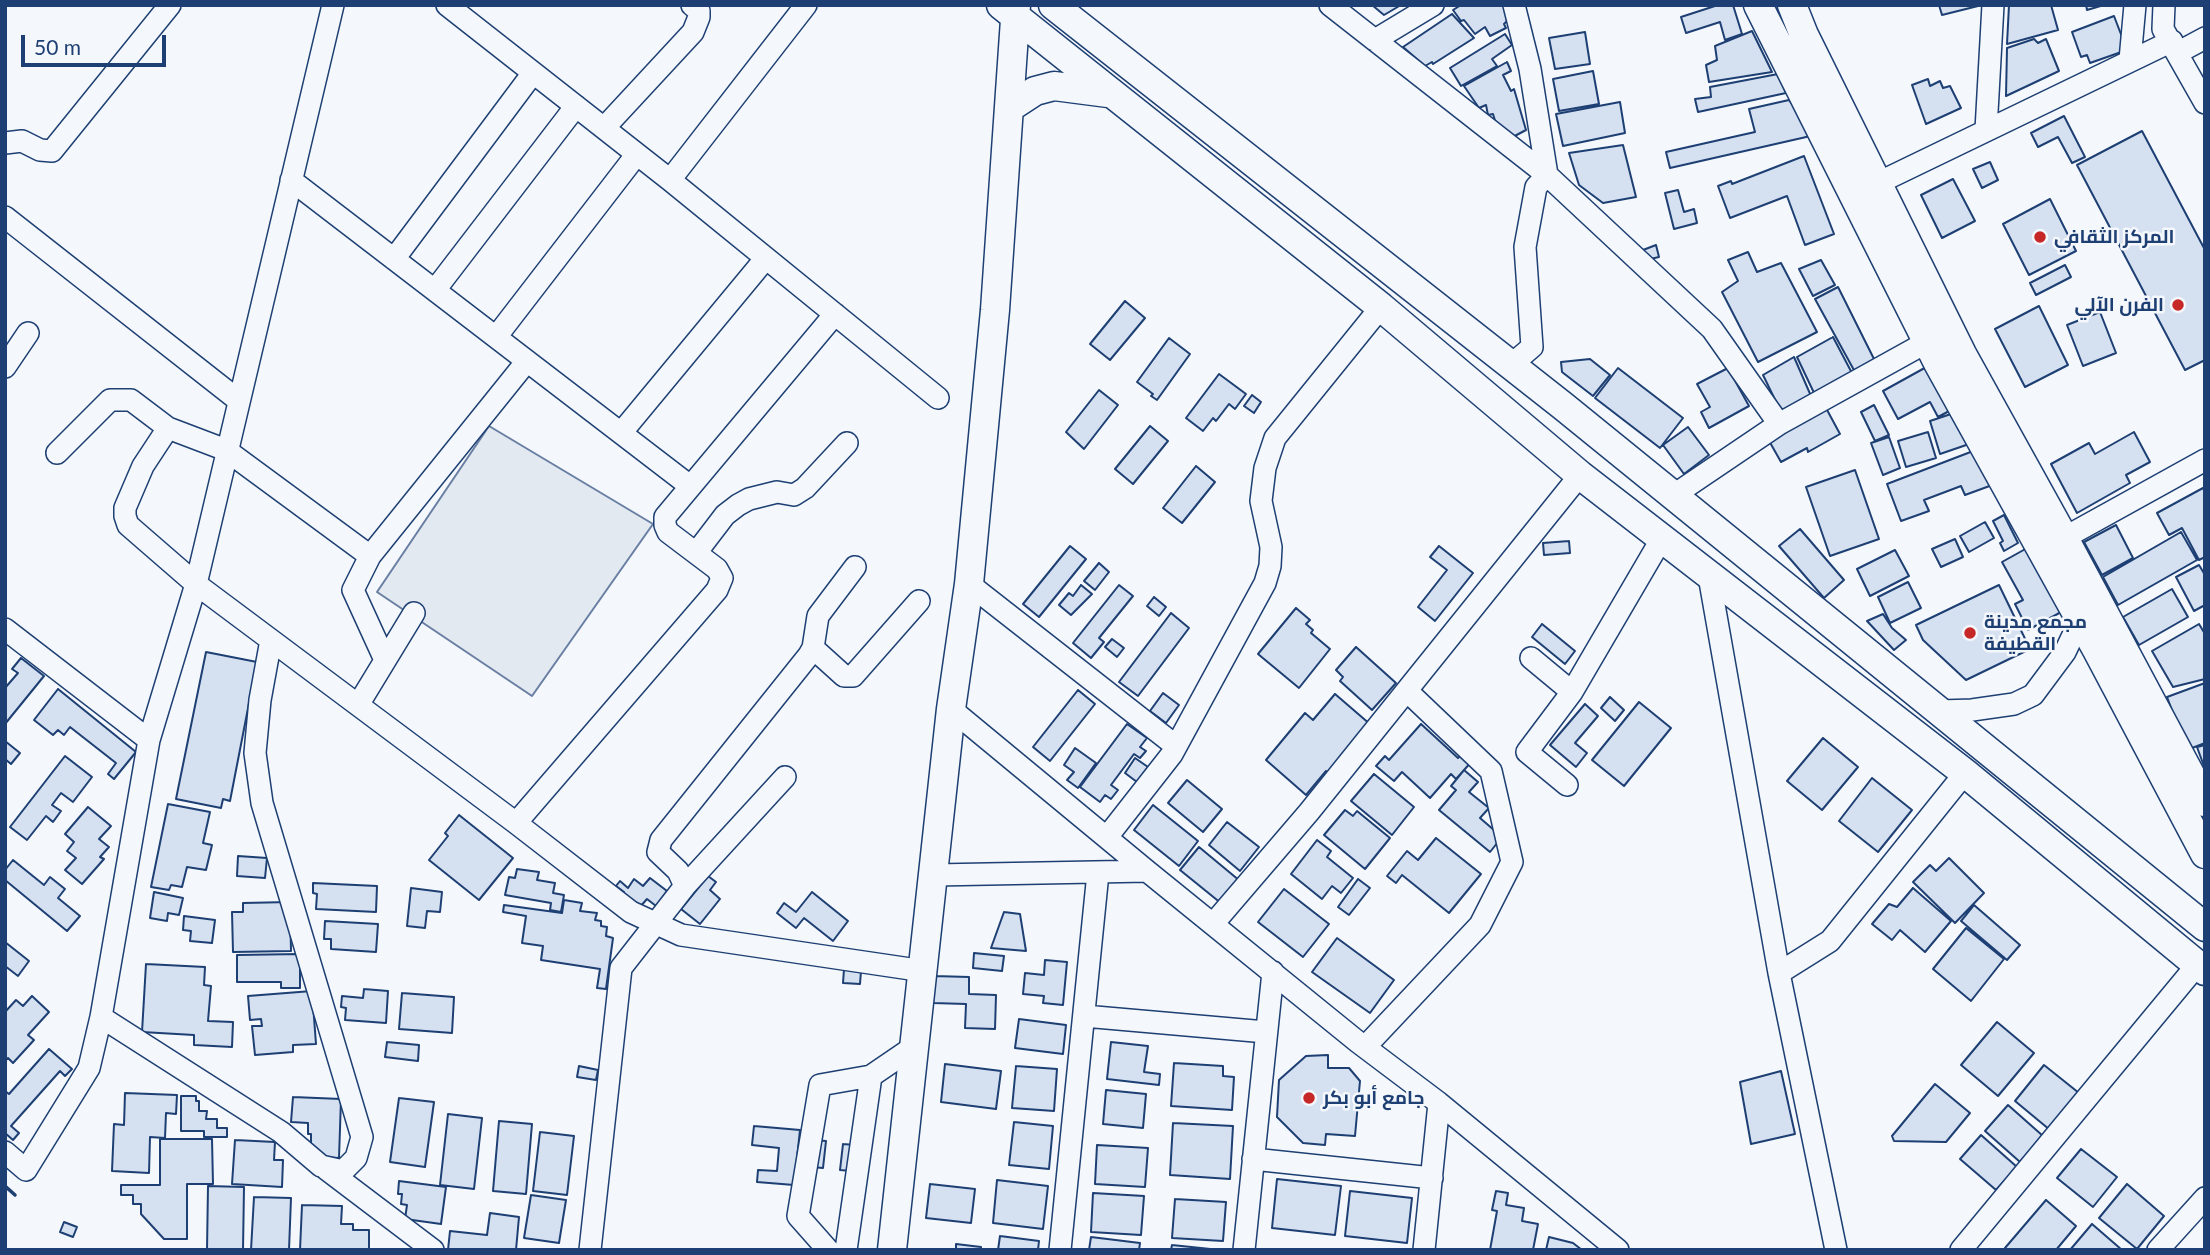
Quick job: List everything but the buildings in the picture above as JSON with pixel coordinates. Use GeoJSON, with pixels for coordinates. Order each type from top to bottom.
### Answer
{"type":"FeatureCollection","features":[{"type":"Feature","properties":{"kind":"main road"},"geometry":{"type":"LineString","coordinates":[[1053,5],[1674,495],[2205,927]]}},
{"type":"Feature","properties":{"kind":"main road"},"geometry":{"type":"LineString","coordinates":[[1758,5],[1927,342],[2205,854]]}},
{"type":"Feature","properties":{"kind":"main road"},"geometry":{"type":"LineString","coordinates":[[1792,5],[1804,35],[1962,354],[2064,537],[2205,802]]}},
{"type":"Feature","properties":{"kind":"main road"},"geometry":{"type":"LineString","coordinates":[[1010,9],[1381,307],[1580,475],[1965,774],[2201,968]]}},
{"type":"Feature","properties":{"kind":"main road"},"geometry":{"type":"LineString","coordinates":[[892,1250],[951,709],[969,584],[995,310],[1009,108],[1010,9]]}},
{"type":"Feature","properties":{"kind":"main road"},"geometry":{"type":"LineString","coordinates":[[1009,108],[1035,91],[1054,86],[1113,94]]}},
{"type":"Feature","properties":{"kind":"street"},"geometry":{"type":"LineString","coordinates":[[5,143],[22,141],[40,150],[52,152],[170,5]]}},
{"type":"Feature","properties":{"kind":"street"},"geometry":{"type":"LineString","coordinates":[[5,1152],[26,1170],[89,1068],[101,1017],[149,740],[196,584],[332,5]]}},
{"type":"Feature","properties":{"kind":"street"},"geometry":{"type":"LineString","coordinates":[[604,128],[692,32],[699,17],[699,11],[692,5]]}},
{"type":"Feature","properties":{"kind":"street"},"geometry":{"type":"LineString","coordinates":[[1330,5],[1547,175],[1712,329],[1779,424]]}},
{"type":"Feature","properties":{"kind":"street"},"geometry":{"type":"LineString","coordinates":[[1375,40],[1433,5]]}},
{"type":"Feature","properties":{"kind":"street"},"geometry":{"type":"LineString","coordinates":[[1514,5],[1530,69],[1547,175]]}},
{"type":"Feature","properties":{"kind":"street"},"geometry":{"type":"LineString","coordinates":[[1986,130],[1993,5]]}},
{"type":"Feature","properties":{"kind":"street"},"geometry":{"type":"LineString","coordinates":[[2130,60],[2136,5]]}},
{"type":"Feature","properties":{"kind":"street"},"geometry":{"type":"LineString","coordinates":[[2164,5],[2163,29],[2205,103]]}},
{"type":"Feature","properties":{"kind":"street"},"geometry":{"type":"LineString","coordinates":[[451,6],[637,153],[938,398]]}},
{"type":"Feature","properties":{"kind":"street"},"geometry":{"type":"LineString","coordinates":[[670,180],[802,7]]}},
{"type":"Feature","properties":{"kind":"street"},"geometry":{"type":"LineString","coordinates":[[1878,183],[2130,60],[2205,38]]}},
{"type":"Feature","properties":{"kind":"street"},"geometry":{"type":"LineString","coordinates":[[394,259],[533,73]]}},
{"type":"Feature","properties":{"kind":"street"},"geometry":{"type":"LineString","coordinates":[[435,290],[576,106]]}},
{"type":"Feature","properties":{"kind":"street"},"geometry":{"type":"LineString","coordinates":[[496,337],[637,153]]}},
{"type":"Feature","properties":{"kind":"street"},"geometry":{"type":"LineString","coordinates":[[1511,365],[1532,347],[1525,247],[1536,187],[1547,175]]}},
{"type":"Feature","properties":{"kind":"street"},"geometry":{"type":"LineString","coordinates":[[291,180],[690,486]]}},
{"type":"Feature","properties":{"kind":"street"},"geometry":{"type":"LineString","coordinates":[[5,217],[238,400]]}},
{"type":"Feature","properties":{"kind":"street"},"geometry":{"type":"LineString","coordinates":[[621,433],[766,258]]}},
{"type":"Feature","properties":{"kind":"street"},"geometry":{"type":"LineString","coordinates":[[1107,837],[1176,746],[1265,583],[1270,566],[1271,547],[1261,500],[1265,468],[1275,438],[1381,307]]}},
{"type":"Feature","properties":{"kind":"street"},"geometry":{"type":"LineString","coordinates":[[516,823],[717,590],[722,579],[717,569],[668,532],[664,526],[665,517],[835,314]]}},
{"type":"Feature","properties":{"kind":"street"},"geometry":{"type":"LineString","coordinates":[[5,367],[28,333]]}},
{"type":"Feature","properties":{"kind":"street"},"geometry":{"type":"LineString","coordinates":[[1674,495],[1779,424],[1927,342]]}},
{"type":"Feature","properties":{"kind":"street"},"geometry":{"type":"LineString","coordinates":[[386,660],[353,590],[370,556],[527,361]]}},
{"type":"Feature","properties":{"kind":"street"},"geometry":{"type":"LineString","coordinates":[[57,453],[110,400],[131,400],[168,428],[226,450],[370,556]]}},
{"type":"Feature","properties":{"kind":"street"},"geometry":{"type":"LineString","coordinates":[[168,428],[143,466],[125,508],[128,525],[196,584],[631,912],[681,935],[924,971]]}},
{"type":"Feature","properties":{"kind":"street"},"geometry":{"type":"LineString","coordinates":[[696,554],[725,515],[738,505],[776,492],[794,495],[805,488],[847,443]]}},
{"type":"Feature","properties":{"kind":"street"},"geometry":{"type":"LineString","coordinates":[[2064,537],[2205,460]]}},
{"type":"Feature","properties":{"kind":"street"},"geometry":{"type":"LineString","coordinates":[[1213,924],[1309,812],[1580,475]]}},
{"type":"Feature","properties":{"kind":"street"},"geometry":{"type":"LineString","coordinates":[[1567,785],[1527,752],[1572,691],[1662,538]]}},
{"type":"Feature","properties":{"kind":"street"},"geometry":{"type":"LineString","coordinates":[[685,886],[678,871],[658,852],[661,840],[813,648],[818,616],[855,568]]}},
{"type":"Feature","properties":{"kind":"street"},"geometry":{"type":"LineString","coordinates":[[1709,576],[1779,973],[1836,1250]]}},
{"type":"Feature","properties":{"kind":"street"},"geometry":{"type":"LineString","coordinates":[[969,584],[1176,746]]}},
{"type":"Feature","properties":{"kind":"street"},"geometry":{"type":"LineString","coordinates":[[813,648],[845,676],[853,676],[919,601]]}},
{"type":"Feature","properties":{"kind":"street"},"geometry":{"type":"LineString","coordinates":[[358,705],[414,613]]}},
{"type":"Feature","properties":{"kind":"street"},"geometry":{"type":"LineString","coordinates":[[1941,711],[2014,704],[2033,695],[2065,652],[2075,631],[2077,614]]}},
{"type":"Feature","properties":{"kind":"street"},"geometry":{"type":"LineString","coordinates":[[6,631],[149,740]]}},
{"type":"Feature","properties":{"kind":"street"},"geometry":{"type":"LineString","coordinates":[[271,640],[260,699],[255,753],[262,803],[362,1137],[356,1158],[342,1171],[321,1166]]}},
{"type":"Feature","properties":{"kind":"street"},"geometry":{"type":"LineString","coordinates":[[1531,658],[1572,691]]}},
{"type":"Feature","properties":{"kind":"street"},"geometry":{"type":"LineString","coordinates":[[1365,1047],[1480,925],[1512,862],[1491,771],[1407,691]]}},
{"type":"Feature","properties":{"kind":"street"},"geometry":{"type":"LineString","coordinates":[[951,709],[1147,871],[1365,1047],[1439,1103],[1613,1248]]}},
{"type":"Feature","properties":{"kind":"street"},"geometry":{"type":"LineString","coordinates":[[1779,973],[1830,941],[1965,774]]}},
{"type":"Feature","properties":{"kind":"street"},"geometry":{"type":"LineString","coordinates":[[590,1250],[621,968],[685,886],[785,776]]}},
{"type":"Feature","properties":{"kind":"street"},"geometry":{"type":"LineString","coordinates":[[935,875],[1147,871]]}},
{"type":"Feature","properties":{"kind":"street"},"geometry":{"type":"LineString","coordinates":[[1060,1250],[1098,873]]}},
{"type":"Feature","properties":{"kind":"street"},"geometry":{"type":"LineString","coordinates":[[1961,1250],[2201,968]]}},
{"type":"Feature","properties":{"kind":"street"},"geometry":{"type":"LineString","coordinates":[[1244,1250],[1273,972]]}},
{"type":"Feature","properties":{"kind":"street"},"geometry":{"type":"LineString","coordinates":[[1084,1016],[1266,1032]]}},
{"type":"Feature","properties":{"kind":"street"},"geometry":{"type":"LineString","coordinates":[[101,1017],[281,1132],[321,1166],[433,1250]]}},
{"type":"Feature","properties":{"kind":"street"},"geometry":{"type":"LineString","coordinates":[[828,1250],[798,1216],[820,1085],[871,1076],[915,1046]]}},
{"type":"Feature","properties":{"kind":"street"},"geometry":{"type":"LineString","coordinates":[[846,1250],[871,1076]]}},
{"type":"Feature","properties":{"kind":"street"},"geometry":{"type":"LineString","coordinates":[[1424,1250],[1439,1103]]}},
{"type":"Feature","properties":{"kind":"street"},"geometry":{"type":"LineString","coordinates":[[1253,1159],[1432,1178]]}},
{"type":"Feature","properties":{"kind":"street"},"geometry":{"type":"LineString","coordinates":[[2158,1250],[2203,1204]]}},
{"type":"Feature","properties":{"kind":"shaded area"},"geometry":{"type":"Polygon","coordinates":[[[489,426],[653,524],[532,696],[377,592],[489,426]]]}},
{"type":"Feature","properties":{"kind":"wall"},"geometry":{"type":"LineString","coordinates":[[5,1186],[15,1195]]}},
{"type":"Feature","properties":{"kind":"place","name":"المركز الثقافي"},"geometry":{"type":"Point","coordinates":[2040,237]}},
{"type":"Feature","properties":{"kind":"place","name":"الفرن اﻵلي"},"geometry":{"type":"Point","coordinates":[2178,305]}},
{"type":"Feature","properties":{"kind":"place","name":"مجمع مدينة القطيفة"},"geometry":{"type":"Point","coordinates":[1970,633]}},
{"type":"Feature","properties":{"kind":"place","name":"جامع أبو بكر"},"geometry":{"type":"Point","coordinates":[1309,1098]}}]}
